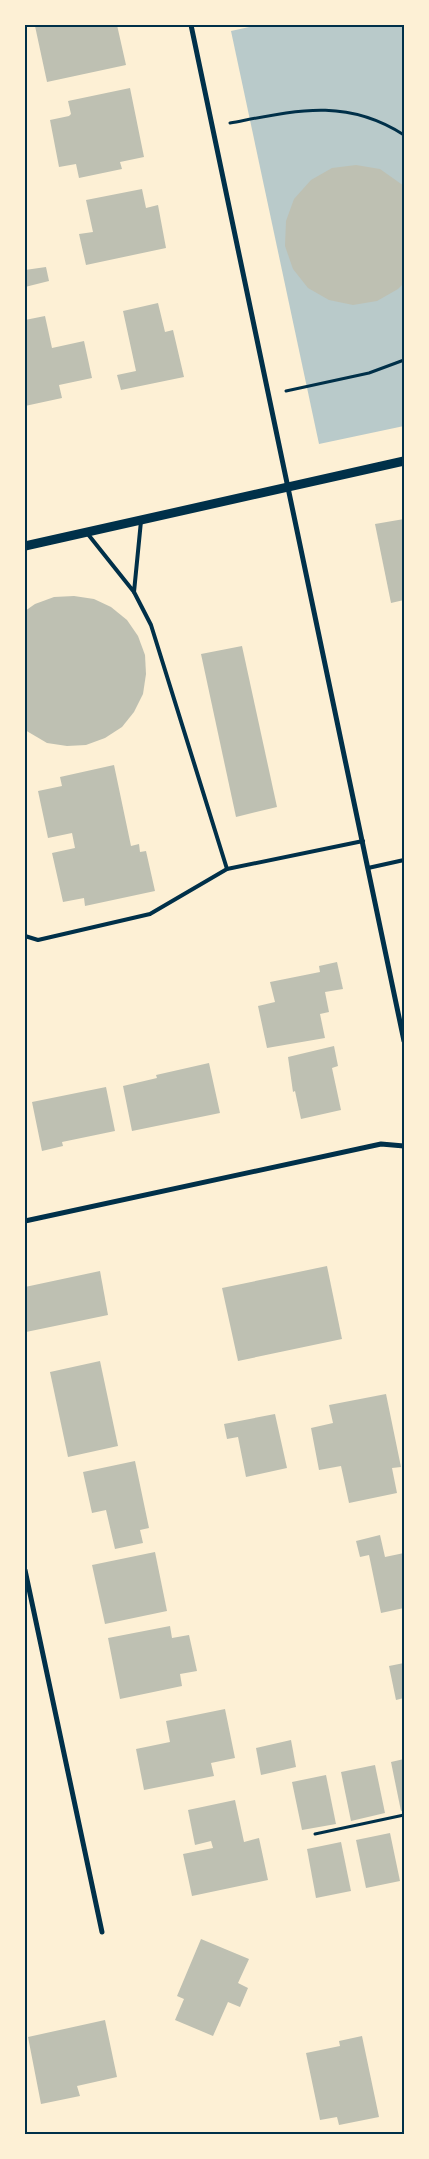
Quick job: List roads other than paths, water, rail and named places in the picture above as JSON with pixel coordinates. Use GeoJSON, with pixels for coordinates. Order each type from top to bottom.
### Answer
{"type":"FeatureCollection","features":[{"type":"Feature","properties":{"kind":"street"},"geometry":{"type":"LineString","coordinates":[[191,25],[404,1041]]}},
{"type":"Feature","properties":{"kind":"street"},"geometry":{"type":"LineString","coordinates":[[25,546],[404,461]]}},
{"type":"Feature","properties":{"kind":"street"},"geometry":{"type":"LineString","coordinates":[[25,1221],[381,1144],[404,1146]]}},
{"type":"Feature","properties":{"kind":"street"},"geometry":{"type":"LineString","coordinates":[[25,1570],[102,1932]]}},
{"type":"Feature","properties":{"kind":"lane"},"geometry":{"type":"LineString","coordinates":[[134,592],[141,521]]}},
{"type":"Feature","properties":{"kind":"lane"},"geometry":{"type":"LineString","coordinates":[[87,533],[134,592],[151,625],[227,869]]}},
{"type":"Feature","properties":{"kind":"lane"},"geometry":{"type":"LineString","coordinates":[[25,936],[38,940],[150,914],[227,869],[363,841]]}},
{"type":"Feature","properties":{"kind":"lane"},"geometry":{"type":"LineString","coordinates":[[368,868],[404,860]]}}]}
